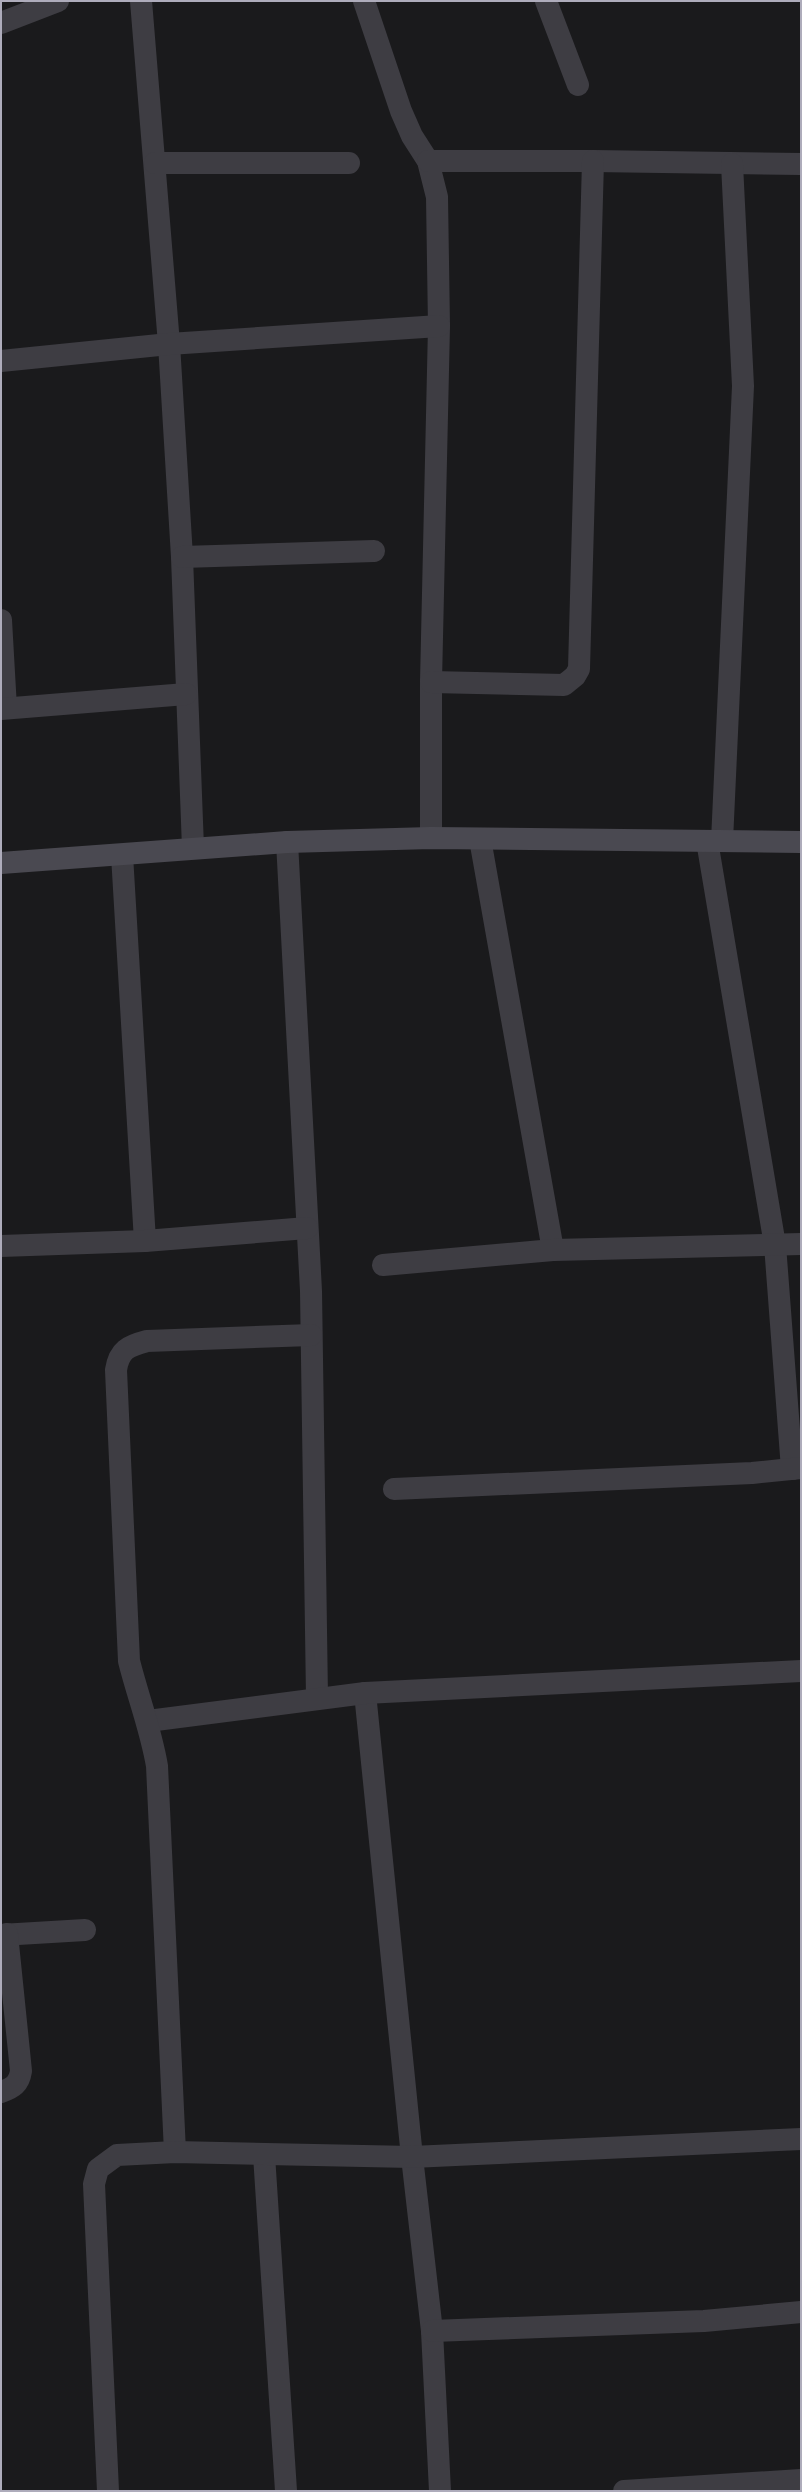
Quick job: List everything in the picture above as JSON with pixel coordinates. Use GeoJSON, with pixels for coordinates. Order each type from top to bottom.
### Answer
{"type":"FeatureCollection","features":[{"type":"Feature","properties":{"kind":"street"},"geometry":{"type":"LineString","coordinates":[[1,23],[58,1]]}},
{"type":"Feature","properties":{"kind":"street"},"geometry":{"type":"LineString","coordinates":[[141,1],[169,344],[182,557],[193,848]]}},
{"type":"Feature","properties":{"kind":"street"},"geometry":{"type":"LineString","coordinates":[[364,1],[401,111],[412,136],[428,161],[437,197],[439,326],[431,682],[431,838]]}},
{"type":"Feature","properties":{"kind":"street"},"geometry":{"type":"LineString","coordinates":[[546,1],[578,85]]}},
{"type":"Feature","properties":{"kind":"street"},"geometry":{"type":"LineString","coordinates":[[428,161],[593,161],[801,164]]}},
{"type":"Feature","properties":{"kind":"street"},"geometry":{"type":"LineString","coordinates":[[431,682],[564,685],[575,676],[579,669],[593,161]]}},
{"type":"Feature","properties":{"kind":"street"},"geometry":{"type":"LineString","coordinates":[[155,163],[349,163]]}},
{"type":"Feature","properties":{"kind":"street"},"geometry":{"type":"LineString","coordinates":[[394,1489],[736,1474],[797,1468],[776,1245],[714,841],[743,386],[732,164]]}},
{"type":"Feature","properties":{"kind":"street"},"geometry":{"type":"LineString","coordinates":[[1,361],[169,344],[439,326]]}},
{"type":"Feature","properties":{"kind":"street"},"geometry":{"type":"LineString","coordinates":[[182,557],[374,551]]}},
{"type":"Feature","properties":{"kind":"street"},"geometry":{"type":"LineString","coordinates":[[1,620],[3,708],[186,694]]}},
{"type":"Feature","properties":{"kind":"street"},"geometry":{"type":"LineString","coordinates":[[1,863],[286,842],[431,838],[480,840],[801,842]]}},
{"type":"Feature","properties":{"kind":"street"},"geometry":{"type":"LineString","coordinates":[[480,840],[553,1250]]}},
{"type":"Feature","properties":{"kind":"street"},"geometry":{"type":"LineString","coordinates":[[286,842],[308,1228],[317,1697]]}},
{"type":"Feature","properties":{"kind":"street"},"geometry":{"type":"LineString","coordinates":[[122,855],[145,1241]]}},
{"type":"Feature","properties":{"kind":"street"},"geometry":{"type":"LineString","coordinates":[[1,1246],[145,1241],[308,1228]]}},
{"type":"Feature","properties":{"kind":"street"},"geometry":{"type":"LineString","coordinates":[[383,1265],[553,1250],[801,1244]]}},
{"type":"Feature","properties":{"kind":"street"},"geometry":{"type":"LineString","coordinates":[[175,2152],[157,1766],[148,1721],[137,1694],[130,1662],[116,1378],[118,1359],[122,1352],[130,1346],[146,1341],[311,1335]]}},
{"type":"Feature","properties":{"kind":"street"},"geometry":{"type":"LineString","coordinates":[[148,1721],[317,1697],[365,1692],[801,1671]]}},
{"type":"Feature","properties":{"kind":"street"},"geometry":{"type":"LineString","coordinates":[[365,1692],[412,2157],[432,2331],[440,2491]]}},
{"type":"Feature","properties":{"kind":"street"},"geometry":{"type":"LineString","coordinates":[[1,2092],[13,2088],[20,2080],[22,2071],[4,1935],[85,1930]]}},
{"type":"Feature","properties":{"kind":"street"},"geometry":{"type":"LineString","coordinates":[[108,2491],[94,2184],[98,2168],[117,2155],[175,2152],[412,2157],[801,2139]]}},
{"type":"Feature","properties":{"kind":"street"},"geometry":{"type":"LineString","coordinates":[[264,2155],[286,2491]]}},
{"type":"Feature","properties":{"kind":"street"},"geometry":{"type":"LineString","coordinates":[[432,2331],[704,2321],[801,2312]]}},
{"type":"Feature","properties":{"kind":"street"},"geometry":{"type":"LineString","coordinates":[[624,2491],[801,2480]]}}]}
